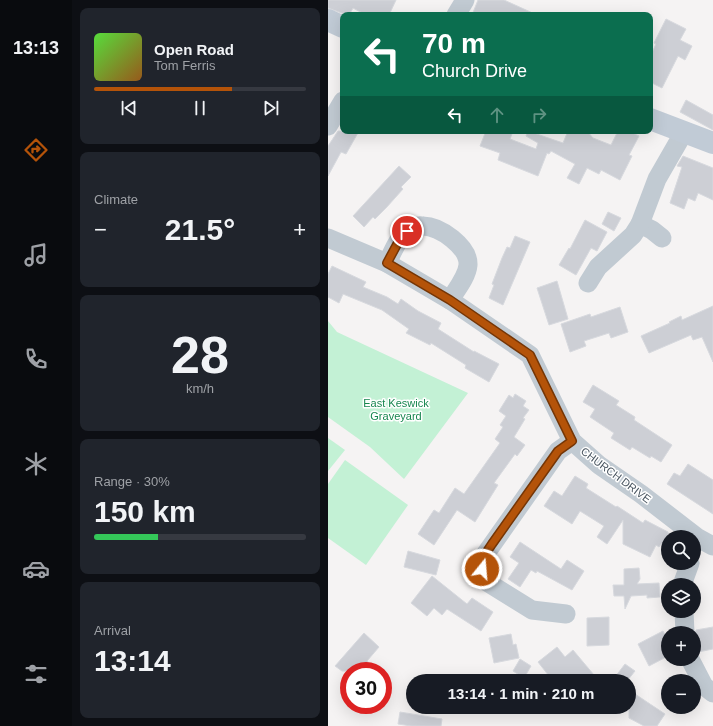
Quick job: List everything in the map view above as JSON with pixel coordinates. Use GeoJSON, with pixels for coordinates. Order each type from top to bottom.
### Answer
{"type":"FeatureCollection","features":[{"type":"Feature","properties":{"kind":"street"},"geometry":{"type":"LineString","coordinates":[[458,12],[465,0]]}},
{"type":"Feature","properties":{"kind":"street"},"geometry":{"type":"LineString","coordinates":[[328,20],[340,26]]}},
{"type":"Feature","properties":{"kind":"street"},"geometry":{"type":"LineString","coordinates":[[328,126],[340,106]]}},
{"type":"Feature","properties":{"kind":"street"},"geometry":{"type":"LineString","coordinates":[[653,120],[713,143]]}},
{"type":"Feature","properties":{"kind":"street"},"geometry":{"type":"LineString","coordinates":[[588,284],[598,267],[633,235],[640,224],[657,179],[684,132]]}},
{"type":"Feature","properties":{"kind":"street"},"geometry":{"type":"LineString","coordinates":[[640,224],[652,230],[662,238]]}},
{"type":"Feature","properties":{"kind":"street"},"geometry":{"type":"LineString","coordinates":[[387,263],[401,237],[407,231],[414,227],[423,226],[439,231],[460,245],[467,258],[466,273],[450,300]]}},
{"type":"Feature","properties":{"kind":"street","name":"CHURCH DRIVE"},"geometry":{"type":"LineString","coordinates":[[328,238],[387,263],[450,300],[530,355],[572,441],[599,465],[641,494],[702,545]]}},
{"type":"Feature","properties":{"kind":"street"},"geometry":{"type":"LineString","coordinates":[[566,614],[528,616],[482,579],[482,559],[558,451],[572,441]]}},
{"type":"Feature","properties":{"kind":"street"},"geometry":{"type":"LineString","coordinates":[[694,666],[704,686],[713,693]]}},
{"type":"Feature","properties":{"kind":"green space","name":"East Keswick Graveyard"},"geometry":{"type":"Polygon","coordinates":[[[328,321],[337,332],[468,393],[404,479],[370,447],[328,417],[328,321]]]}},
{"type":"Feature","properties":{"kind":"green space"},"geometry":{"type":"Polygon","coordinates":[[[328,438],[345,450],[328,471],[328,438]]]}},
{"type":"Feature","properties":{"kind":"green space"},"geometry":{"type":"Polygon","coordinates":[[[345,460],[408,505],[366,565],[328,538],[328,484],[345,460]]]}},
{"type":"Feature","properties":{"kind":"building"},"geometry":{"type":"Polygon","coordinates":[[[328,0],[396,0],[390,12],[360,12],[353,8],[351,12],[340,12],[328,8],[328,0]]]}},
{"type":"Feature","properties":{"kind":"building"},"geometry":{"type":"Polygon","coordinates":[[[478,0],[504,0],[530,12],[473,12],[478,0]]]}},
{"type":"Feature","properties":{"kind":"building"},"geometry":{"type":"Polygon","coordinates":[[[666,19],[686,29],[680,40],[692,46],[685,60],[678,56],[662,88],[653,84],[653,50],[656,44],[654,43],[666,19]]]}},
{"type":"Feature","properties":{"kind":"building"},"geometry":{"type":"Polygon","coordinates":[[[686,100],[713,115],[713,130],[680,112],[686,100]]]}},
{"type":"Feature","properties":{"kind":"building"},"geometry":{"type":"Polygon","coordinates":[[[338,131],[340,131],[340,134],[357,134],[346,154],[341,152],[328,176],[328,146],[338,131]]]}},
{"type":"Feature","properties":{"kind":"building"},"geometry":{"type":"Polygon","coordinates":[[[485,134],[512,134],[510,139],[536,149],[538,143],[526,136],[527,134],[537,134],[563,143],[567,134],[590,134],[593,138],[611,145],[616,134],[635,134],[639,136],[629,155],[632,156],[620,180],[601,170],[599,174],[587,168],[579,184],[567,178],[575,164],[551,151],[549,154],[547,153],[538,176],[498,160],[500,153],[480,146],[485,134]]]}},
{"type":"Feature","properties":{"kind":"building"},"geometry":{"type":"Polygon","coordinates":[[[683,156],[713,168],[713,200],[698,193],[695,201],[688,198],[684,209],[670,203],[682,167],[677,166],[683,156]]]}},
{"type":"Feature","properties":{"kind":"building"},"geometry":{"type":"Polygon","coordinates":[[[399,166],[411,177],[401,187],[403,189],[386,208],[375,219],[373,217],[364,227],[353,216],[399,166]]]}},
{"type":"Feature","properties":{"kind":"building"},"geometry":{"type":"Polygon","coordinates":[[[608,212],[621,218],[614,231],[602,224],[608,212]]]}},
{"type":"Feature","properties":{"kind":"building"},"geometry":{"type":"Polygon","coordinates":[[[585,220],[607,232],[597,251],[591,248],[576,275],[559,265],[569,248],[570,249],[585,220]]]}},
{"type":"Feature","properties":{"kind":"building"},"geometry":{"type":"Polygon","coordinates":[[[515,236],[530,242],[503,305],[489,298],[494,285],[492,284],[502,258],[507,247],[510,248],[515,236]]]}},
{"type":"Feature","properties":{"kind":"building"},"geometry":{"type":"Polygon","coordinates":[[[332,266],[366,282],[363,287],[387,297],[398,304],[401,299],[418,311],[441,323],[438,329],[474,352],[499,364],[489,382],[465,368],[466,365],[431,343],[430,345],[406,333],[409,329],[382,310],[343,294],[339,303],[328,297],[328,274],[332,266]]]}},
{"type":"Feature","properties":{"kind":"building"},"geometry":{"type":"Polygon","coordinates":[[[557,281],[568,319],[549,325],[537,288],[557,281]]]}},
{"type":"Feature","properties":{"kind":"building"},"geometry":{"type":"Polygon","coordinates":[[[713,306],[713,362],[702,337],[693,340],[691,335],[649,353],[641,336],[670,323],[669,322],[681,316],[682,320],[713,306]]]}},
{"type":"Feature","properties":{"kind":"building"},"geometry":{"type":"Polygon","coordinates":[[[620,307],[628,332],[611,338],[609,333],[584,341],[586,346],[570,352],[561,324],[590,314],[591,317],[620,307]]]}},
{"type":"Feature","properties":{"kind":"building"},"geometry":{"type":"Polygon","coordinates":[[[593,385],[619,401],[616,405],[635,417],[634,420],[672,445],[661,462],[651,456],[650,458],[632,447],[630,450],[611,438],[614,433],[590,417],[595,409],[583,402],[593,385]]]}},
{"type":"Feature","properties":{"kind":"building"},"geometry":{"type":"Polygon","coordinates":[[[515,394],[526,401],[523,406],[529,410],[523,418],[525,419],[514,437],[525,445],[517,456],[515,454],[494,483],[498,485],[475,522],[457,510],[434,545],[418,534],[434,510],[439,513],[455,488],[464,494],[500,443],[495,439],[503,427],[500,425],[506,416],[499,411],[509,395],[513,398],[515,394]]]}},
{"type":"Feature","properties":{"kind":"building"},"geometry":{"type":"Polygon","coordinates":[[[688,464],[713,480],[713,514],[667,484],[674,473],[680,476],[688,464]]]}},
{"type":"Feature","properties":{"kind":"building"},"geometry":{"type":"Polygon","coordinates":[[[575,476],[588,484],[586,488],[616,507],[617,506],[643,523],[645,520],[664,530],[661,530],[661,544],[659,547],[656,545],[650,557],[623,544],[623,520],[607,544],[597,537],[604,526],[580,511],[572,524],[544,506],[554,491],[562,496],[575,476]]]}},
{"type":"Feature","properties":{"kind":"building"},"geometry":{"type":"Polygon","coordinates":[[[520,542],[561,569],[567,560],[584,571],[572,590],[537,571],[536,573],[531,570],[520,587],[508,579],[519,563],[510,557],[520,542]]]}},
{"type":"Feature","properties":{"kind":"building"},"geometry":{"type":"Polygon","coordinates":[[[408,551],[440,560],[436,575],[404,567],[408,551]]]}},
{"type":"Feature","properties":{"kind":"building"},"geometry":{"type":"Polygon","coordinates":[[[639,568],[640,579],[637,584],[659,583],[660,597],[647,598],[647,595],[631,596],[625,609],[624,596],[614,596],[613,585],[624,585],[624,569],[639,568]]]}},
{"type":"Feature","properties":{"kind":"building"},"geometry":{"type":"Polygon","coordinates":[[[432,576],[467,604],[472,598],[493,612],[481,631],[447,609],[442,615],[434,608],[427,616],[411,603],[432,576]]]}},
{"type":"Feature","properties":{"kind":"building"},"geometry":{"type":"Polygon","coordinates":[[[609,617],[609,645],[587,646],[587,618],[609,617]]]}},
{"type":"Feature","properties":{"kind":"building"},"geometry":{"type":"Polygon","coordinates":[[[713,627],[713,649],[701,651],[701,629],[713,627]]]}},
{"type":"Feature","properties":{"kind":"building"},"geometry":{"type":"Polygon","coordinates":[[[661,632],[661,660],[649,666],[638,644],[661,632]]]}},
{"type":"Feature","properties":{"kind":"building"},"geometry":{"type":"Polygon","coordinates":[[[364,633],[379,647],[367,661],[368,662],[340,662],[340,670],[335,666],[364,633]]]}},
{"type":"Feature","properties":{"kind":"building"},"geometry":{"type":"Polygon","coordinates":[[[511,634],[513,645],[516,644],[519,658],[494,663],[489,638],[511,634]]]}},
{"type":"Feature","properties":{"kind":"building"},"geometry":{"type":"Polygon","coordinates":[[[557,647],[565,657],[573,650],[593,674],[547,674],[538,662],[557,647]]]}},
{"type":"Feature","properties":{"kind":"building"},"geometry":{"type":"Polygon","coordinates":[[[520,659],[531,666],[526,674],[518,674],[513,671],[520,659]]]}},
{"type":"Feature","properties":{"kind":"building"},"geometry":{"type":"Polygon","coordinates":[[[625,664],[635,671],[633,674],[617,674],[625,664]]]}},
{"type":"Feature","properties":{"kind":"building"},"geometry":{"type":"Polygon","coordinates":[[[636,695],[661,711],[661,714],[665,714],[657,726],[644,726],[629,718],[629,714],[636,714],[636,695]]]}},
{"type":"Feature","properties":{"kind":"building"},"geometry":{"type":"Polygon","coordinates":[[[400,712],[442,719],[441,726],[411,726],[398,724],[400,712]]]}},
{"type":"Feature","properties":{"kind":"route"},"geometry":{"type":"LineString","coordinates":[[407,231],[401,237],[387,263],[450,300],[530,355],[572,441],[558,451],[492,544],[482,559],[482,569]]}}]}
